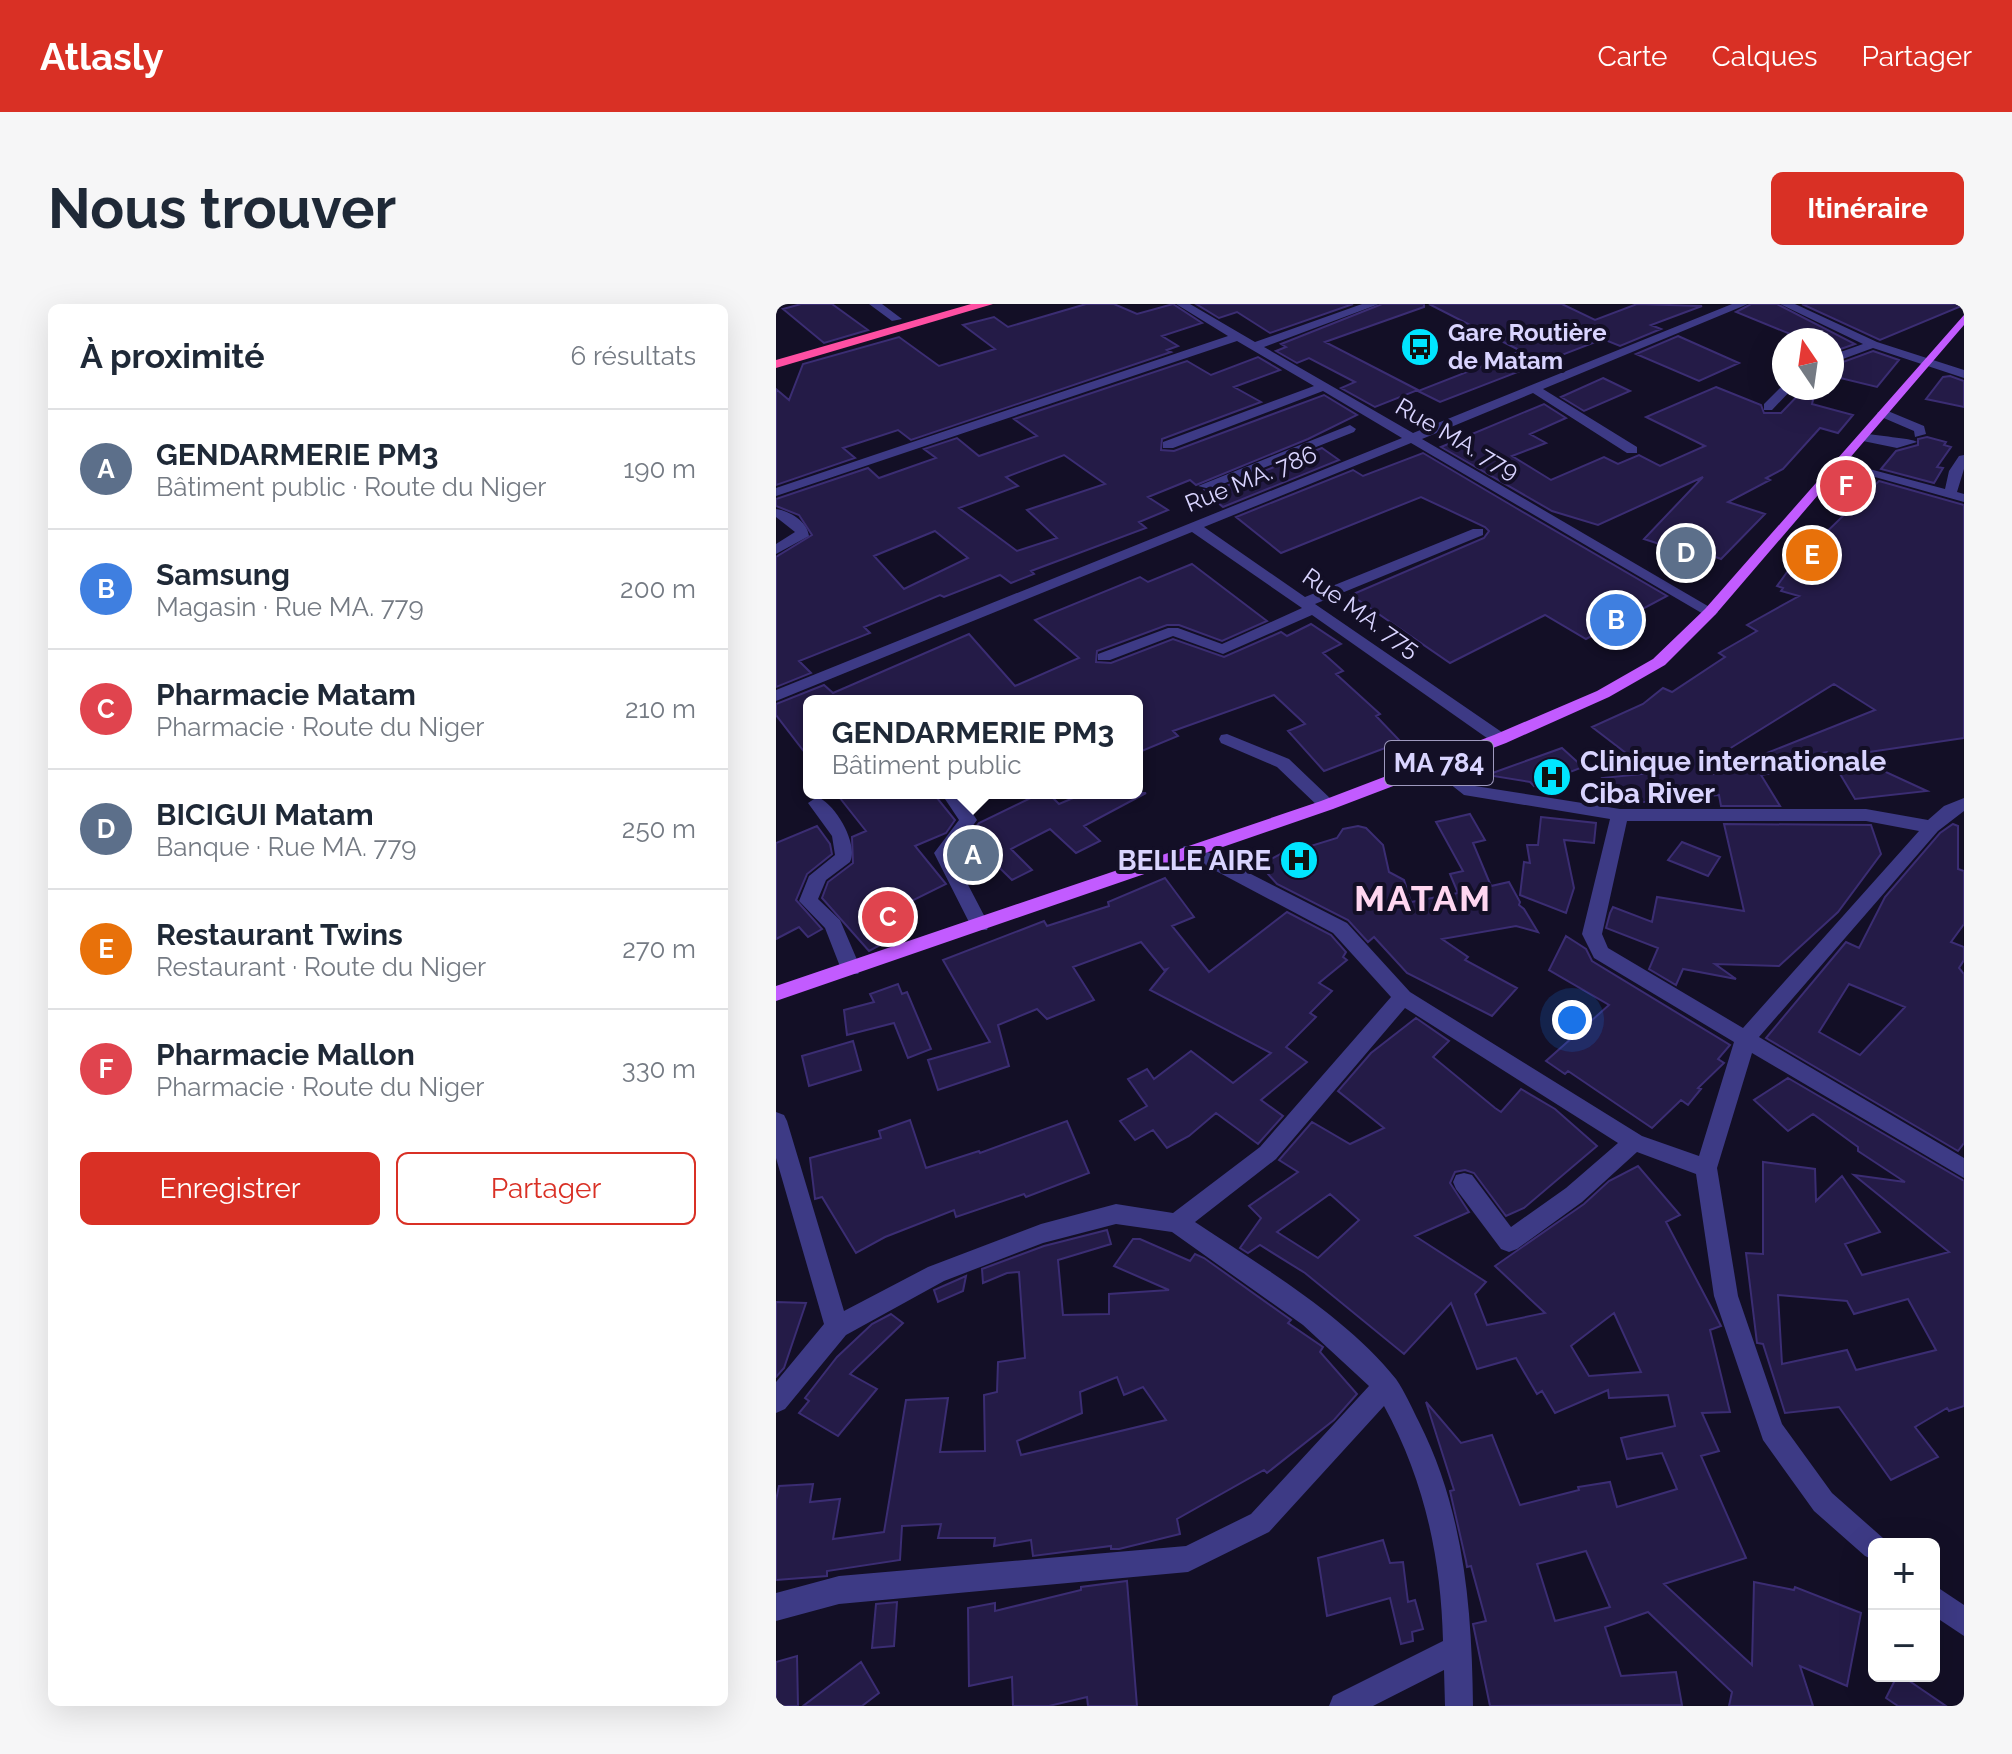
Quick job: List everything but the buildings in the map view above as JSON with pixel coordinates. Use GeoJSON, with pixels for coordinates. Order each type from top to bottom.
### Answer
{"type":"FeatureCollection","features":[{"type":"Feature","properties":{"kind":"highway"},"geometry":{"type":"LineString","coordinates":[[776,353],[951,304]]}},
{"type":"Feature","properties":{"kind":"highway"},"geometry":{"type":"LineString","coordinates":[[776,364],[986,304]]}},
{"type":"Feature","properties":{"kind":"main road","name":"MA 784"},"geometry":{"type":"LineString","coordinates":[[776,994],[1327,805],[1500,739],[1603,694],[1659,662],[1710,612],[1964,318]]}},
{"type":"Feature","properties":{"kind":"street"},"geometry":{"type":"LineString","coordinates":[[875,304],[896,319]]}},
{"type":"Feature","properties":{"kind":"street","name":"Rue MA. 779"},"geometry":{"type":"LineString","coordinates":[[1182,304],[1710,612]]}},
{"type":"Feature","properties":{"kind":"street"},"geometry":{"type":"LineString","coordinates":[[1252,347],[1373,304]]}},
{"type":"Feature","properties":{"kind":"street","name":"Rue MA. 786"},"geometry":{"type":"LineString","coordinates":[[776,696],[1193,526],[1267,479],[1414,438],[1742,304]]}},
{"type":"Feature","properties":{"kind":"street"},"geometry":{"type":"LineString","coordinates":[[1786,304],[1873,344],[1964,374]]}},
{"type":"Feature","properties":{"kind":"street"},"geometry":{"type":"LineString","coordinates":[[776,492],[1236,337]]}},
{"type":"Feature","properties":{"kind":"street"},"geometry":{"type":"LineString","coordinates":[[1844,355],[1873,344]]}},
{"type":"Feature","properties":{"kind":"street"},"geometry":{"type":"LineString","coordinates":[[1168,445],[1323,387]]}},
{"type":"Feature","properties":{"kind":"street"},"geometry":{"type":"LineString","coordinates":[[1535,389],[1632,450]]}},
{"type":"Feature","properties":{"kind":"street"},"geometry":{"type":"LineString","coordinates":[[1768,407],[1775,400]]}},
{"type":"Feature","properties":{"kind":"street"},"geometry":{"type":"LineString","coordinates":[[1863,437],[1897,444],[1916,438],[1920,429],[1911,422],[1883,413]]}},
{"type":"Feature","properties":{"kind":"street"},"geometry":{"type":"LineString","coordinates":[[1205,486],[1267,479],[1350,429]]}},
{"type":"Feature","properties":{"kind":"street"},"geometry":{"type":"LineString","coordinates":[[1839,465],[1957,496],[1956,471],[1964,459]]}},
{"type":"Feature","properties":{"kind":"street"},"geometry":{"type":"LineString","coordinates":[[776,513],[784,514],[802,531],[802,536],[776,550]]}},
{"type":"Feature","properties":{"kind":"street","name":"Rue MA. 775"},"geometry":{"type":"LineString","coordinates":[[1193,526],[1500,739]]}},
{"type":"Feature","properties":{"kind":"street"},"geometry":{"type":"LineString","coordinates":[[1104,657],[1173,631],[1223,649],[1308,606],[1478,532]]}},
{"type":"Feature","properties":{"kind":"street"},"geometry":{"type":"LineString","coordinates":[[1227,739],[1283,763],[1327,805]]}},
{"type":"Feature","properties":{"kind":"street"},"geometry":{"type":"LineString","coordinates":[[1436,764],[1470,791],[1620,815],[1866,815],[1932,827]]}},
{"type":"Feature","properties":{"kind":"street"},"geometry":{"type":"LineString","coordinates":[[955,799],[968,820],[964,831],[952,840],[943,853],[980,925]]}},
{"type":"Feature","properties":{"kind":"street"},"geometry":{"type":"LineString","coordinates":[[817,803],[845,841],[846,850],[844,858],[818,875],[809,888],[808,901],[833,925],[851,969]]}},
{"type":"Feature","properties":{"kind":"street"},"geometry":{"type":"LineString","coordinates":[[1868,1542],[1823,1502],[1772,1431],[1726,1296],[1706,1168],[1746,1038],[1932,827],[1959,809]]}},
{"type":"Feature","properties":{"kind":"street"},"geometry":{"type":"LineString","coordinates":[[1620,815],[1592,934],[1601,953],[1964,1169]]}},
{"type":"Feature","properties":{"kind":"street"},"geometry":{"type":"LineString","coordinates":[[1190,850],[1340,928],[1403,997],[1634,1142],[1706,1168]]}},
{"type":"Feature","properties":{"kind":"street"},"geometry":{"type":"LineString","coordinates":[[1177,1223],[1268,1153],[1403,997]]}},
{"type":"Feature","properties":{"kind":"street"},"geometry":{"type":"LineString","coordinates":[[776,1121],[837,1327]]}},
{"type":"Feature","properties":{"kind":"street"},"geometry":{"type":"LineString","coordinates":[[1464,1182],[1509,1242],[1574,1195],[1634,1142]]}},
{"type":"Feature","properties":{"kind":"street"},"geometry":{"type":"LineString","coordinates":[[776,1401],[837,1327],[936,1274],[1041,1234],[1116,1214],[1177,1223],[1304,1308],[1386,1386],[1421,1448],[1446,1531],[1459,1648],[1459,1706]]}},
{"type":"Feature","properties":{"kind":"street"},"geometry":{"type":"LineString","coordinates":[[776,1607],[839,1590],[1188,1559],[1260,1523],[1386,1386]]}},
{"type":"Feature","properties":{"kind":"street"},"geometry":{"type":"LineString","coordinates":[[1940,1604],[1964,1622]]}},
{"type":"Feature","properties":{"kind":"street"},"geometry":{"type":"LineString","coordinates":[[1343,1706],[1459,1648]]}},
{"type":"Feature","properties":{"kind":"place","name":"Gare Routière de Matam"},"geometry":{"type":"Point","coordinates":[1420,347]}},
{"type":"Feature","properties":{"kind":"place","name":"Pharmacie Mallon"},"geometry":{"type":"Point","coordinates":[1846,486]}},
{"type":"Feature","properties":{"kind":"place","name":"BICIGUI Matam"},"geometry":{"type":"Point","coordinates":[1686,553]}},
{"type":"Feature","properties":{"kind":"place","name":"Restaurant Twins"},"geometry":{"type":"Point","coordinates":[1812,555]}},
{"type":"Feature","properties":{"kind":"place","name":"Samsung"},"geometry":{"type":"Point","coordinates":[1616,620]}},
{"type":"Feature","properties":{"kind":"place","name":"Clinique internationale Ciba River"},"geometry":{"type":"Point","coordinates":[1552,777]}},
{"type":"Feature","properties":{"kind":"place","name":"GENDARMERIE PM3"},"geometry":{"type":"Point","coordinates":[973,855]}},
{"type":"Feature","properties":{"kind":"place","name":"BELLE AIRE"},"geometry":{"type":"Point","coordinates":[1299,860]}},
{"type":"Feature","properties":{"kind":"place","name":"Pharmacie Matam"},"geometry":{"type":"Point","coordinates":[888,917]}},
{"type":"Feature","properties":{"kind":"district","name":"MATAM"},"geometry":{"type":"Point","coordinates":[1423,898]}}]}
